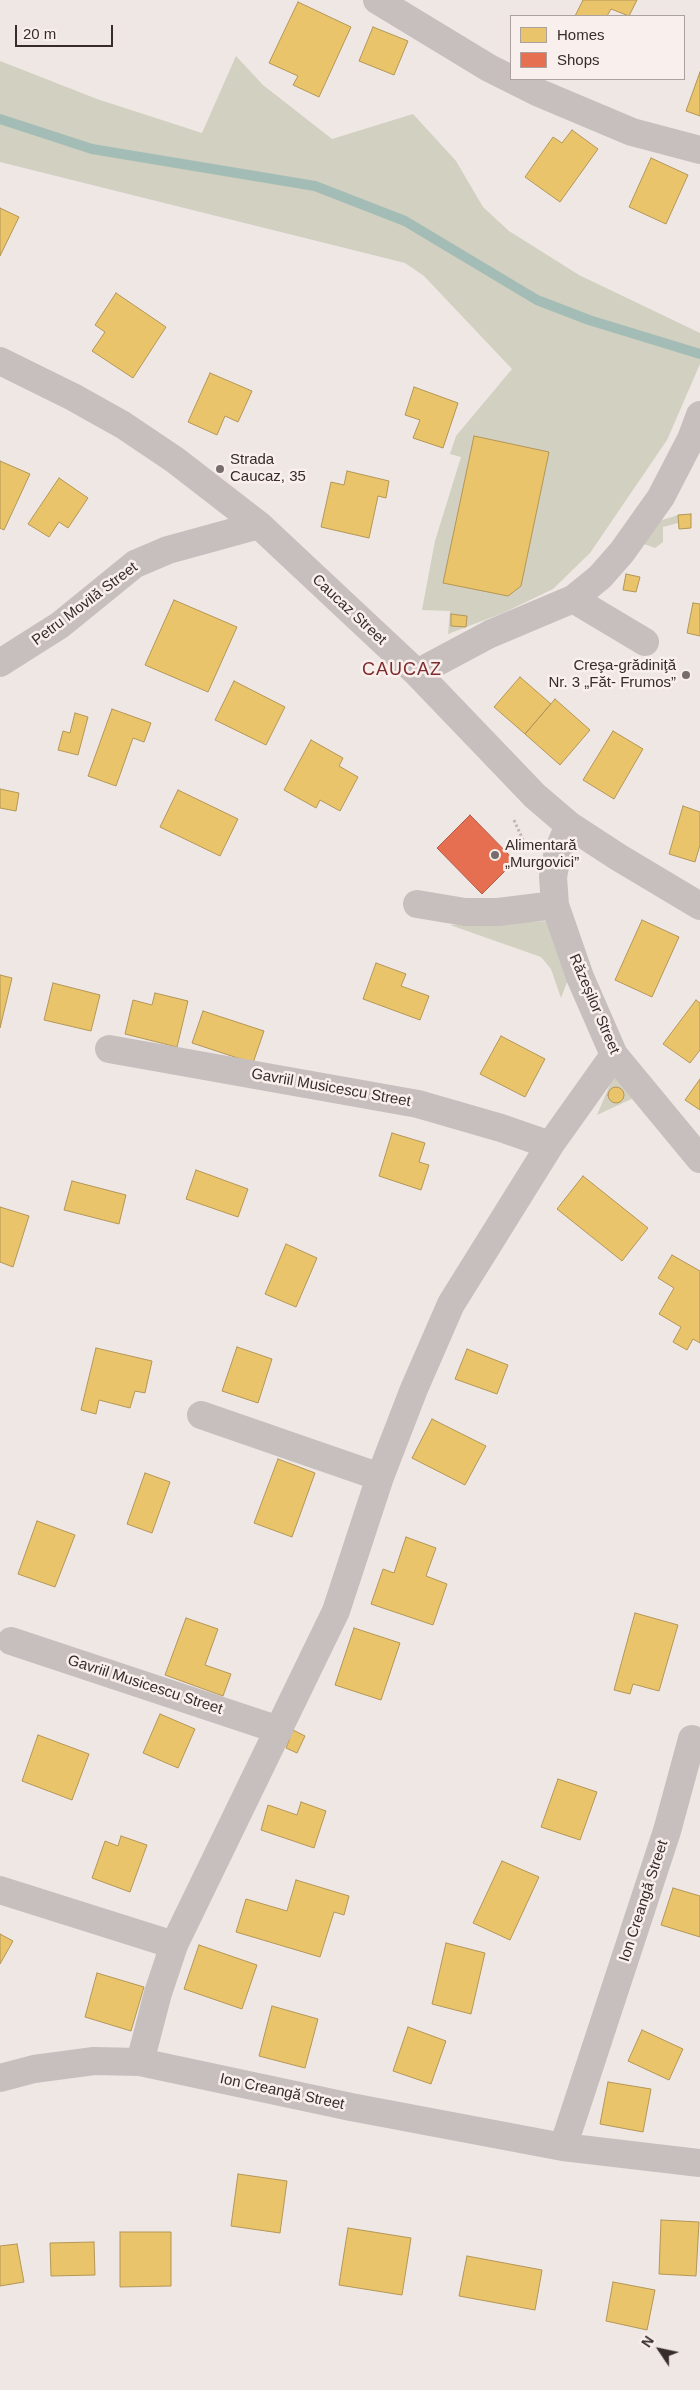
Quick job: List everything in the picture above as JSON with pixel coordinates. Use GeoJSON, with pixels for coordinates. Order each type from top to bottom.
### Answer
{"type":"FeatureCollection","features":[{"type":"Feature","properties":{"kind":"street"},"geometry":{"type":"LineString","coordinates":[[377,0],[489,68],[510,78]]}},
{"type":"Feature","properties":{"kind":"street"},"geometry":{"type":"LineString","coordinates":[[513,80],[632,132],[700,150]]}},
{"type":"Feature","properties":{"kind":"street","name":"Caucaz Street"},"geometry":{"type":"LineString","coordinates":[[0,361],[73,397],[123,425],[175,460],[259,525],[417,673],[535,796],[569,825],[700,906]]}},
{"type":"Feature","properties":{"kind":"street"},"geometry":{"type":"LineString","coordinates":[[417,673],[490,634],[573,599],[600,577],[622,552],[661,497],[700,415]]}},
{"type":"Feature","properties":{"kind":"street","name":"Petru Movilă Street"},"geometry":{"type":"LineString","coordinates":[[0,663],[60,625],[135,564],[168,550],[259,525]]}},
{"type":"Feature","properties":{"kind":"street"},"geometry":{"type":"LineString","coordinates":[[573,599],[645,642]]}},
{"type":"Feature","properties":{"kind":"street","name":"Răzeșilor Street"},"geometry":{"type":"LineString","coordinates":[[569,825],[558,851],[555,868],[555,905],[580,977],[614,1055],[700,1159]]}},
{"type":"Feature","properties":{"kind":"street"},"geometry":{"type":"LineString","coordinates":[[417,904],[465,912],[498,912],[555,905]]}},
{"type":"Feature","properties":{"kind":"street","name":"Gavriil Musicescu Street"},"geometry":{"type":"LineString","coordinates":[[109,1049],[418,1104],[501,1128],[550,1146]]}},
{"type":"Feature","properties":{"kind":"street"},"geometry":{"type":"LineString","coordinates":[[140,2062],[158,1993],[174,1945],[336,1611],[380,1477],[414,1389],[452,1304],[550,1146],[614,1055]]}},
{"type":"Feature","properties":{"kind":"street"},"geometry":{"type":"LineString","coordinates":[[201,1415],[380,1477]]}},
{"type":"Feature","properties":{"kind":"street","name":"Gavriil Musicescu Street"},"geometry":{"type":"LineString","coordinates":[[11,1641],[279,1730]]}},
{"type":"Feature","properties":{"kind":"street","name":"Ion Creangă Street"},"geometry":{"type":"LineString","coordinates":[[563,2147],[667,1831],[692,1739]]}},
{"type":"Feature","properties":{"kind":"street"},"geometry":{"type":"LineString","coordinates":[[0,1890],[174,1945]]}},
{"type":"Feature","properties":{"kind":"street","name":"Ion Creangă Street"},"geometry":{"type":"LineString","coordinates":[[0,2078],[34,2069],[94,2061],[140,2062],[351,2107],[563,2147],[700,2163]]}},
{"type":"Feature","properties":{"kind":"shaded area"},"geometry":{"type":"Polygon","coordinates":[[[236,56],[263,85],[332,139],[413,114],[456,161],[483,207],[509,231],[579,275],[700,333],[700,364],[667,440],[590,553],[553,589],[503,613],[448,634],[450,611],[422,610],[435,541],[461,457],[450,454],[456,436],[512,369],[424,276],[405,263],[0,162],[0,61],[97,99],[202,133],[236,56]]]}},
{"type":"Feature","properties":{"kind":"shaded area"},"geometry":{"type":"Polygon","coordinates":[[[691,514],[691,528],[679,529],[678,523],[663,527],[663,542],[655,548],[644,544],[659,521],[678,515],[691,514]]]}},
{"type":"Feature","properties":{"kind":"shaded area"},"geometry":{"type":"Polygon","coordinates":[[[548,921],[569,977],[561,998],[551,969],[541,957],[450,925],[548,921]]]}},
{"type":"Feature","properties":{"kind":"shaded area"},"geometry":{"type":"Polygon","coordinates":[[[614,1075],[638,1096],[597,1115],[614,1075]]]}},
{"type":"Feature","properties":{"kind":"building: Homes"},"geometry":{"type":"Polygon","coordinates":[[[583,0],[637,0],[630,15],[611,9],[608,15],[576,15],[583,0]]]}},
{"type":"Feature","properties":{"kind":"building: Homes"},"geometry":{"type":"Polygon","coordinates":[[[298,2],[351,27],[319,97],[293,85],[298,76],[269,63],[298,2]]]}},
{"type":"Feature","properties":{"kind":"building: Homes"},"geometry":{"type":"Polygon","coordinates":[[[373,27],[408,41],[394,75],[359,61],[373,27]]]}},
{"type":"Feature","properties":{"kind":"building: Homes"},"geometry":{"type":"Polygon","coordinates":[[[700,72],[700,116],[686,111],[700,72]]]}},
{"type":"Feature","properties":{"kind":"building: Homes"},"geometry":{"type":"Polygon","coordinates":[[[572,130],[598,149],[560,202],[525,177],[553,137],[562,143],[572,130]]]}},
{"type":"Feature","properties":{"kind":"building: Homes"},"geometry":{"type":"Polygon","coordinates":[[[651,158],[688,175],[666,224],[629,207],[651,158]]]}},
{"type":"Feature","properties":{"kind":"building: Homes"},"geometry":{"type":"Polygon","coordinates":[[[0,208],[19,217],[0,256],[0,208]]]}},
{"type":"Feature","properties":{"kind":"building: Homes"},"geometry":{"type":"Polygon","coordinates":[[[116,293],[166,327],[133,378],[92,351],[105,332],[95,325],[116,293]]]}},
{"type":"Feature","properties":{"kind":"building: Homes"},"geometry":{"type":"Polygon","coordinates":[[[210,373],[252,391],[238,422],[225,416],[217,435],[188,422],[210,373]]]}},
{"type":"Feature","properties":{"kind":"building: Homes"},"geometry":{"type":"Polygon","coordinates":[[[414,387],[458,403],[443,448],[413,438],[420,420],[405,415],[414,387]]]}},
{"type":"Feature","properties":{"kind":"building: Homes"},"geometry":{"type":"Polygon","coordinates":[[[474,436],[549,452],[521,586],[508,596],[443,583],[474,436]]]}},
{"type":"Feature","properties":{"kind":"building: Homes"},"geometry":{"type":"Polygon","coordinates":[[[0,461],[30,474],[4,530],[0,528],[0,461]]]}},
{"type":"Feature","properties":{"kind":"building: Homes"},"geometry":{"type":"Polygon","coordinates":[[[347,471],[389,481],[386,498],[378,496],[369,538],[321,527],[331,482],[344,485],[347,471]]]}},
{"type":"Feature","properties":{"kind":"building: Homes"},"geometry":{"type":"Polygon","coordinates":[[[59,478],[88,498],[68,528],[59,522],[49,537],[28,524],[59,478]]]}},
{"type":"Feature","properties":{"kind":"building: Homes"},"geometry":{"type":"Polygon","coordinates":[[[691,514],[691,528],[679,529],[678,515],[691,514]]]}},
{"type":"Feature","properties":{"kind":"building: Homes"},"geometry":{"type":"Polygon","coordinates":[[[626,574],[640,577],[636,592],[623,590],[626,574]]]}},
{"type":"Feature","properties":{"kind":"building: Homes"},"geometry":{"type":"Polygon","coordinates":[[[174,600],[237,627],[208,692],[145,665],[174,600]]]}},
{"type":"Feature","properties":{"kind":"building: Homes"},"geometry":{"type":"Polygon","coordinates":[[[693,603],[700,604],[700,636],[687,633],[693,603]]]}},
{"type":"Feature","properties":{"kind":"building: Homes"},"geometry":{"type":"Polygon","coordinates":[[[451,614],[467,616],[466,627],[451,626],[451,614]]]}},
{"type":"Feature","properties":{"kind":"building: Homes"},"geometry":{"type":"Polygon","coordinates":[[[520,677],[551,704],[525,734],[494,707],[520,677]]]}},
{"type":"Feature","properties":{"kind":"building: Homes"},"geometry":{"type":"Polygon","coordinates":[[[234,681],[285,707],[266,745],[215,720],[234,681]]]}},
{"type":"Feature","properties":{"kind":"building: Homes"},"geometry":{"type":"Polygon","coordinates":[[[555,699],[590,730],[560,765],[525,734],[555,699]]]}},
{"type":"Feature","properties":{"kind":"building: Homes"},"geometry":{"type":"Polygon","coordinates":[[[112,709],[151,723],[144,742],[133,738],[116,786],[88,776],[112,709]]]}},
{"type":"Feature","properties":{"kind":"building: Homes"},"geometry":{"type":"Polygon","coordinates":[[[75,713],[88,717],[78,755],[58,750],[63,731],[70,733],[75,713]]]}},
{"type":"Feature","properties":{"kind":"building: Homes"},"geometry":{"type":"Polygon","coordinates":[[[613,731],[643,749],[614,799],[583,780],[613,731]]]}},
{"type":"Feature","properties":{"kind":"building: Homes"},"geometry":{"type":"Polygon","coordinates":[[[311,740],[343,758],[339,766],[358,777],[340,811],[320,800],[316,808],[284,790],[311,740]]]}},
{"type":"Feature","properties":{"kind":"building: Homes"},"geometry":{"type":"Polygon","coordinates":[[[0,789],[19,793],[16,811],[0,808],[0,789]]]}},
{"type":"Feature","properties":{"kind":"building: Homes"},"geometry":{"type":"Polygon","coordinates":[[[178,790],[238,819],[220,856],[160,827],[178,790]]]}},
{"type":"Feature","properties":{"kind":"building: Homes"},"geometry":{"type":"Polygon","coordinates":[[[683,806],[700,812],[700,845],[695,862],[669,854],[683,806]]]}},
{"type":"Feature","properties":{"kind":"building: Homes"},"geometry":{"type":"Polygon","coordinates":[[[642,920],[679,937],[652,997],[615,980],[642,920]]]}},
{"type":"Feature","properties":{"kind":"building: Homes"},"geometry":{"type":"Polygon","coordinates":[[[376,963],[406,974],[401,986],[429,996],[420,1020],[363,999],[376,963]]]}},
{"type":"Feature","properties":{"kind":"building: Homes"},"geometry":{"type":"Polygon","coordinates":[[[0,975],[12,978],[0,1028],[0,975]]]}},
{"type":"Feature","properties":{"kind":"building: Homes"},"geometry":{"type":"Polygon","coordinates":[[[53,983],[100,995],[91,1031],[44,1020],[53,983]]]}},
{"type":"Feature","properties":{"kind":"building: Homes"},"geometry":{"type":"Polygon","coordinates":[[[155,993],[188,1001],[177,1047],[125,1034],[133,1000],[152,1005],[155,993]]]}},
{"type":"Feature","properties":{"kind":"building: Homes"},"geometry":{"type":"Polygon","coordinates":[[[696,1000],[700,1003],[700,1050],[690,1063],[663,1044],[696,1000]]]}},
{"type":"Feature","properties":{"kind":"building: Homes"},"geometry":{"type":"Polygon","coordinates":[[[203,1011],[264,1031],[253,1063],[192,1043],[203,1011]]]}},
{"type":"Feature","properties":{"kind":"building: Homes"},"geometry":{"type":"Polygon","coordinates":[[[501,1036],[545,1059],[525,1097],[480,1074],[501,1036]]]}},
{"type":"Feature","properties":{"kind":"building: Homes"},"geometry":{"type":"Polygon","coordinates":[[[700,1079],[700,1110],[685,1100],[700,1079]]]}},
{"type":"Feature","properties":{"kind":"building: Homes"},"geometry":{"type":"Polygon","coordinates":[[[616,1087],[624,1095],[616,1103],[608,1095],[616,1087]]]}},
{"type":"Feature","properties":{"kind":"building: Homes"},"geometry":{"type":"Polygon","coordinates":[[[392,1133],[425,1143],[419,1162],[429,1165],[421,1190],[379,1176],[392,1133]]]}},
{"type":"Feature","properties":{"kind":"building: Homes"},"geometry":{"type":"Polygon","coordinates":[[[196,1170],[248,1189],[238,1217],[186,1199],[196,1170]]]}},
{"type":"Feature","properties":{"kind":"building: Homes"},"geometry":{"type":"Polygon","coordinates":[[[583,1176],[648,1228],[622,1261],[557,1209],[583,1176]]]}},
{"type":"Feature","properties":{"kind":"building: Homes"},"geometry":{"type":"Polygon","coordinates":[[[72,1181],[126,1195],[119,1224],[64,1210],[72,1181]]]}},
{"type":"Feature","properties":{"kind":"building: Homes"},"geometry":{"type":"Polygon","coordinates":[[[0,1207],[29,1216],[13,1267],[0,1262],[0,1207]]]}},
{"type":"Feature","properties":{"kind":"building: Homes"},"geometry":{"type":"Polygon","coordinates":[[[286,1244],[317,1258],[296,1307],[265,1294],[286,1244]]]}},
{"type":"Feature","properties":{"kind":"building: Homes"},"geometry":{"type":"Polygon","coordinates":[[[672,1255],[700,1271],[700,1343],[693,1339],[687,1350],[673,1342],[681,1327],[659,1314],[674,1288],[658,1278],[672,1255]]]}},
{"type":"Feature","properties":{"kind":"building: Homes"},"geometry":{"type":"Polygon","coordinates":[[[237,1347],[272,1359],[258,1403],[222,1391],[237,1347]]]}},
{"type":"Feature","properties":{"kind":"building: Homes"},"geometry":{"type":"Polygon","coordinates":[[[96,1348],[152,1361],[145,1393],[135,1391],[130,1408],[99,1400],[96,1414],[81,1410],[96,1348]]]}},
{"type":"Feature","properties":{"kind":"building: Homes"},"geometry":{"type":"Polygon","coordinates":[[[467,1349],[508,1365],[497,1394],[455,1379],[467,1349]]]}},
{"type":"Feature","properties":{"kind":"building: Homes"},"geometry":{"type":"Polygon","coordinates":[[[432,1419],[486,1446],[465,1485],[412,1458],[432,1419]]]}},
{"type":"Feature","properties":{"kind":"building: Homes"},"geometry":{"type":"Polygon","coordinates":[[[278,1459],[315,1473],[292,1537],[254,1523],[278,1459]]]}},
{"type":"Feature","properties":{"kind":"building: Homes"},"geometry":{"type":"Polygon","coordinates":[[[145,1473],[170,1482],[152,1533],[127,1524],[145,1473]]]}},
{"type":"Feature","properties":{"kind":"building: Homes"},"geometry":{"type":"Polygon","coordinates":[[[37,1521],[75,1535],[55,1587],[18,1574],[37,1521]]]}},
{"type":"Feature","properties":{"kind":"building: Homes"},"geometry":{"type":"Polygon","coordinates":[[[406,1537],[436,1548],[426,1576],[447,1584],[433,1625],[371,1604],[383,1569],[394,1573],[406,1537]]]}},
{"type":"Feature","properties":{"kind":"building: Homes"},"geometry":{"type":"Polygon","coordinates":[[[635,1613],[678,1625],[659,1691],[633,1684],[630,1694],[614,1690],[635,1613]]]}},
{"type":"Feature","properties":{"kind":"building: Homes"},"geometry":{"type":"Polygon","coordinates":[[[186,1618],[218,1629],[205,1665],[231,1674],[223,1696],[165,1675],[186,1618]]]}},
{"type":"Feature","properties":{"kind":"building: Homes"},"geometry":{"type":"Polygon","coordinates":[[[354,1628],[400,1643],[381,1700],[335,1685],[354,1628]]]}},
{"type":"Feature","properties":{"kind":"building: Homes"},"geometry":{"type":"Polygon","coordinates":[[[160,1714],[195,1729],[178,1768],[143,1753],[160,1714]]]}},
{"type":"Feature","properties":{"kind":"building: Homes"},"geometry":{"type":"Polygon","coordinates":[[[293,1730],[305,1736],[297,1753],[286,1748],[293,1730]]]}},
{"type":"Feature","properties":{"kind":"building: Homes"},"geometry":{"type":"Polygon","coordinates":[[[38,1735],[89,1754],[72,1800],[22,1781],[38,1735]]]}},
{"type":"Feature","properties":{"kind":"building: Homes"},"geometry":{"type":"Polygon","coordinates":[[[558,1779],[597,1792],[580,1840],[541,1827],[558,1779]]]}},
{"type":"Feature","properties":{"kind":"building: Homes"},"geometry":{"type":"Polygon","coordinates":[[[301,1802],[326,1811],[314,1848],[261,1830],[268,1805],[297,1815],[301,1802]]]}},
{"type":"Feature","properties":{"kind":"building: Homes"},"geometry":{"type":"Polygon","coordinates":[[[121,1836],[147,1845],[130,1892],[92,1878],[105,1841],[118,1846],[121,1836]]]}},
{"type":"Feature","properties":{"kind":"building: Homes"},"geometry":{"type":"Polygon","coordinates":[[[502,1861],[539,1877],[510,1940],[473,1923],[502,1861]]]}},
{"type":"Feature","properties":{"kind":"building: Homes"},"geometry":{"type":"Polygon","coordinates":[[[296,1880],[349,1896],[344,1915],[334,1912],[320,1957],[236,1932],[246,1899],[287,1911],[296,1880]]]}},
{"type":"Feature","properties":{"kind":"building: Homes"},"geometry":{"type":"Polygon","coordinates":[[[673,1888],[700,1896],[700,1937],[661,1925],[673,1888]]]}},
{"type":"Feature","properties":{"kind":"building: Homes"},"geometry":{"type":"Polygon","coordinates":[[[0,1934],[13,1941],[0,1964],[0,1934]]]}},
{"type":"Feature","properties":{"kind":"building: Homes"},"geometry":{"type":"Polygon","coordinates":[[[446,1943],[485,1953],[471,2014],[432,2004],[446,1943]]]}},
{"type":"Feature","properties":{"kind":"building: Homes"},"geometry":{"type":"Polygon","coordinates":[[[199,1945],[257,1965],[242,2009],[184,1989],[199,1945]]]}},
{"type":"Feature","properties":{"kind":"building: Homes"},"geometry":{"type":"Polygon","coordinates":[[[97,1973],[144,1987],[131,2031],[85,2017],[97,1973]]]}},
{"type":"Feature","properties":{"kind":"building: Homes"},"geometry":{"type":"Polygon","coordinates":[[[272,2006],[318,2019],[305,2068],[259,2056],[272,2006]]]}},
{"type":"Feature","properties":{"kind":"building: Homes"},"geometry":{"type":"Polygon","coordinates":[[[408,2027],[446,2041],[431,2084],[393,2071],[408,2027]]]}},
{"type":"Feature","properties":{"kind":"building: Homes"},"geometry":{"type":"Polygon","coordinates":[[[642,2030],[683,2049],[669,2080],[628,2061],[642,2030]]]}},
{"type":"Feature","properties":{"kind":"building: Homes"},"geometry":{"type":"Polygon","coordinates":[[[608,2082],[651,2089],[643,2132],[600,2124],[608,2082]]]}},
{"type":"Feature","properties":{"kind":"building: Homes"},"geometry":{"type":"Polygon","coordinates":[[[238,2174],[287,2181],[280,2233],[231,2226],[238,2174]]]}},
{"type":"Feature","properties":{"kind":"building: Homes"},"geometry":{"type":"Polygon","coordinates":[[[661,2220],[699,2222],[696,2276],[659,2274],[661,2220]]]}},
{"type":"Feature","properties":{"kind":"building: Homes"},"geometry":{"type":"Polygon","coordinates":[[[348,2228],[411,2238],[402,2295],[339,2285],[348,2228]]]}},
{"type":"Feature","properties":{"kind":"building: Homes"},"geometry":{"type":"Polygon","coordinates":[[[120,2232],[171,2232],[171,2286],[120,2287],[120,2232]]]}},
{"type":"Feature","properties":{"kind":"building: Homes"},"geometry":{"type":"Polygon","coordinates":[[[94,2242],[95,2275],[51,2276],[50,2243],[94,2242]]]}},
{"type":"Feature","properties":{"kind":"building: Homes"},"geometry":{"type":"Polygon","coordinates":[[[17,2244],[24,2282],[0,2286],[0,2246],[17,2244]]]}},
{"type":"Feature","properties":{"kind":"building: Homes"},"geometry":{"type":"Polygon","coordinates":[[[467,2256],[542,2270],[535,2310],[459,2296],[467,2256]]]}},
{"type":"Feature","properties":{"kind":"building: Homes"},"geometry":{"type":"Polygon","coordinates":[[[613,2282],[655,2290],[647,2330],[606,2321],[613,2282]]]}},
{"type":"Feature","properties":{"kind":"building: Shops"},"geometry":{"type":"Polygon","coordinates":[[[470,815],[515,861],[482,894],[437,848],[470,815]]]}},
{"type":"Feature","properties":{"kind":"waterway"},"geometry":{"type":"LineString","coordinates":[[0,119],[92,149],[315,186],[405,221],[537,300],[589,320],[700,354]]}},
{"type":"Feature","properties":{"kind":"place","name":"Strada Caucaz, 35"},"geometry":{"type":"Point","coordinates":[220,469]}},
{"type":"Feature","properties":{"kind":"place","name":"Creşa-grădiniţă Nr. 3 „Făt- Frumos”"},"geometry":{"type":"Point","coordinates":[686,675]}},
{"type":"Feature","properties":{"kind":"place","name":"Alimentară „Murgovici”"},"geometry":{"type":"Point","coordinates":[495,855]}},
{"type":"Feature","properties":{"kind":"district","name":"CAUCAZ"},"geometry":{"type":"Point","coordinates":[402,670]}}]}
